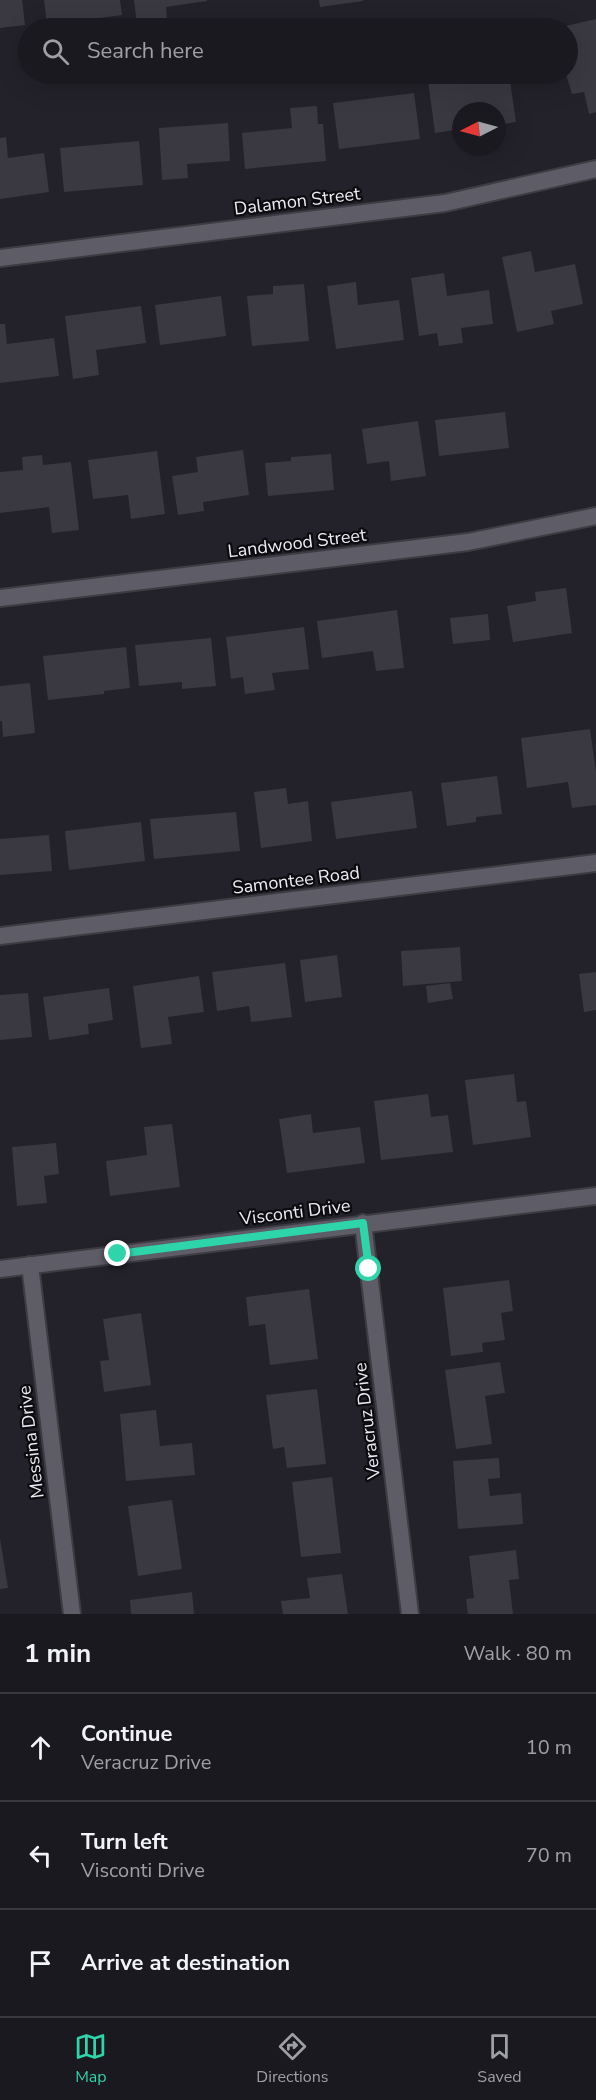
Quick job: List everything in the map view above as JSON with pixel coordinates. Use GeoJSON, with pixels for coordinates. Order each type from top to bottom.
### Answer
{"type":"FeatureCollection","features":[{"type":"Feature","properties":{"kind":"street","name":"Dalamon Street"},"geometry":{"type":"LineString","coordinates":[[0,258],[445,203],[596,169]]}},
{"type":"Feature","properties":{"kind":"street","name":"Landwood Street"},"geometry":{"type":"LineString","coordinates":[[0,598],[468,542],[596,516]]}},
{"type":"Feature","properties":{"kind":"street","name":"Samontee Road"},"geometry":{"type":"LineString","coordinates":[[0,936],[596,863]]}},
{"type":"Feature","properties":{"kind":"street","name":"Visconti Drive"},"geometry":{"type":"LineString","coordinates":[[0,1269],[596,1196]]}},
{"type":"Feature","properties":{"kind":"street","name":"Veracruz Drive"},"geometry":{"type":"LineString","coordinates":[[363,1223],[410,1614]]}},
{"type":"Feature","properties":{"kind":"street","name":"Messina Drive"},"geometry":{"type":"LineString","coordinates":[[30,1265],[72,1614]]}},
{"type":"Feature","properties":{"kind":"building"},"geometry":{"type":"Polygon","coordinates":[[[0,0],[22,0],[24,18],[18,18],[18,26],[0,28],[0,0]]]}},
{"type":"Feature","properties":{"kind":"building"},"geometry":{"type":"Polygon","coordinates":[[[44,0],[120,0],[122,15],[100,18],[46,18],[44,0]]]}},
{"type":"Feature","properties":{"kind":"building"},"geometry":{"type":"Polygon","coordinates":[[[134,0],[207,0],[166,7],[167,18],[136,18],[134,0]]]}},
{"type":"Feature","properties":{"kind":"building"},"geometry":{"type":"Polygon","coordinates":[[[319,0],[363,0],[363,1],[320,7],[319,0]]]}},
{"type":"Feature","properties":{"kind":"building"},"geometry":{"type":"Polygon","coordinates":[[[596,19],[596,112],[589,114],[584,92],[572,94],[569,84],[578,84],[578,23],[596,19]]]}},
{"type":"Feature","properties":{"kind":"building"},"geometry":{"type":"Polygon","coordinates":[[[428,84],[510,84],[516,122],[506,124],[506,102],[452,102],[452,130],[435,133],[428,84]]]}},
{"type":"Feature","properties":{"kind":"building"},"geometry":{"type":"Polygon","coordinates":[[[414,93],[420,139],[339,149],[333,103],[414,93]]]}},
{"type":"Feature","properties":{"kind":"building"},"geometry":{"type":"Polygon","coordinates":[[[317,106],[318,124],[323,124],[326,161],[245,169],[242,133],[292,128],[290,108],[317,106]]]}},
{"type":"Feature","properties":{"kind":"building"},"geometry":{"type":"Polygon","coordinates":[[[228,123],[230,161],[187,164],[188,178],[162,180],[159,128],[228,123]]]}},
{"type":"Feature","properties":{"kind":"building"},"geometry":{"type":"Polygon","coordinates":[[[6,137],[8,158],[44,153],[49,192],[0,199],[0,138],[6,137]]]}},
{"type":"Feature","properties":{"kind":"building"},"geometry":{"type":"Polygon","coordinates":[[[139,141],[143,185],[64,192],[60,148],[139,141]]]}},
{"type":"Feature","properties":{"kind":"building"},"geometry":{"type":"Polygon","coordinates":[[[531,251],[535,272],[575,264],[583,304],[551,311],[554,324],[517,332],[502,257],[531,251]]]}},
{"type":"Feature","properties":{"kind":"building"},"geometry":{"type":"Polygon","coordinates":[[[444,273],[447,296],[489,290],[493,324],[461,328],[463,343],[439,346],[437,333],[419,336],[411,278],[444,273]]]}},
{"type":"Feature","properties":{"kind":"building"},"geometry":{"type":"Polygon","coordinates":[[[356,282],[358,305],[399,300],[404,340],[336,349],[327,286],[356,282]]]}},
{"type":"Feature","properties":{"kind":"building"},"geometry":{"type":"Polygon","coordinates":[[[304,284],[309,341],[252,346],[247,296],[273,294],[273,286],[304,284]]]}},
{"type":"Feature","properties":{"kind":"building"},"geometry":{"type":"Polygon","coordinates":[[[221,296],[226,336],[160,345],[155,305],[221,296]]]}},
{"type":"Feature","properties":{"kind":"building"},"geometry":{"type":"Polygon","coordinates":[[[141,306],[146,343],[96,350],[99,375],[73,379],[65,316],[141,306]]]}},
{"type":"Feature","properties":{"kind":"building"},"geometry":{"type":"Polygon","coordinates":[[[0,324],[5,324],[7,344],[54,338],[59,376],[0,383],[0,324]]]}},
{"type":"Feature","properties":{"kind":"building"},"geometry":{"type":"Polygon","coordinates":[[[505,412],[509,448],[439,456],[435,420],[505,412]]]}},
{"type":"Feature","properties":{"kind":"building"},"geometry":{"type":"Polygon","coordinates":[[[418,421],[426,476],[391,481],[389,461],[367,464],[362,429],[418,421]]]}},
{"type":"Feature","properties":{"kind":"building"},"geometry":{"type":"Polygon","coordinates":[[[243,450],[249,495],[203,502],[204,511],[178,515],[172,476],[198,472],[196,457],[243,450]]]}},
{"type":"Feature","properties":{"kind":"building"},"geometry":{"type":"Polygon","coordinates":[[[157,451],[165,514],[131,519],[128,495],[93,499],[88,460],[157,451]]]}},
{"type":"Feature","properties":{"kind":"building"},"geometry":{"type":"Polygon","coordinates":[[[331,454],[334,490],[268,496],[265,463],[291,461],[291,457],[331,454]]]}},
{"type":"Feature","properties":{"kind":"building"},"geometry":{"type":"Polygon","coordinates":[[[42,455],[43,465],[71,462],[79,530],[52,533],[49,507],[0,513],[0,472],[23,470],[22,457],[42,455]]]}},
{"type":"Feature","properties":{"kind":"building"},"geometry":{"type":"Polygon","coordinates":[[[566,588],[572,633],[513,642],[507,606],[536,601],[535,592],[566,588]]]}},
{"type":"Feature","properties":{"kind":"building"},"geometry":{"type":"Polygon","coordinates":[[[397,610],[404,668],[376,671],[373,651],[322,658],[317,621],[397,610]]]}},
{"type":"Feature","properties":{"kind":"building"},"geometry":{"type":"Polygon","coordinates":[[[488,614],[490,640],[453,644],[450,618],[488,614]]]}},
{"type":"Feature","properties":{"kind":"building"},"geometry":{"type":"Polygon","coordinates":[[[304,627],[309,669],[272,673],[275,690],[245,694],[243,677],[231,679],[226,637],[304,627]]]}},
{"type":"Feature","properties":{"kind":"building"},"geometry":{"type":"Polygon","coordinates":[[[211,638],[216,686],[182,689],[182,682],[139,686],[135,645],[211,638]]]}},
{"type":"Feature","properties":{"kind":"building"},"geometry":{"type":"Polygon","coordinates":[[[126,647],[130,688],[104,691],[104,694],[48,700],[43,656],[126,647]]]}},
{"type":"Feature","properties":{"kind":"building"},"geometry":{"type":"Polygon","coordinates":[[[30,683],[35,733],[3,737],[2,721],[0,721],[0,686],[30,683]]]}},
{"type":"Feature","properties":{"kind":"building"},"geometry":{"type":"Polygon","coordinates":[[[590,729],[596,772],[596,805],[572,808],[568,782],[527,788],[521,738],[590,729]]]}},
{"type":"Feature","properties":{"kind":"building"},"geometry":{"type":"Polygon","coordinates":[[[497,776],[502,814],[476,817],[476,822],[447,826],[441,783],[497,776]]]}},
{"type":"Feature","properties":{"kind":"building"},"geometry":{"type":"Polygon","coordinates":[[[286,788],[288,804],[308,801],[312,841],[261,848],[254,792],[286,788]]]}},
{"type":"Feature","properties":{"kind":"building"},"geometry":{"type":"Polygon","coordinates":[[[412,791],[417,828],[336,839],[331,802],[412,791]]]}},
{"type":"Feature","properties":{"kind":"building"},"geometry":{"type":"Polygon","coordinates":[[[236,812],[240,851],[154,859],[150,819],[236,812]]]}},
{"type":"Feature","properties":{"kind":"building"},"geometry":{"type":"Polygon","coordinates":[[[141,822],[145,861],[69,870],[65,831],[141,822]]]}},
{"type":"Feature","properties":{"kind":"building"},"geometry":{"type":"Polygon","coordinates":[[[49,835],[52,871],[0,875],[0,839],[49,835]]]}},
{"type":"Feature","properties":{"kind":"building"},"geometry":{"type":"Polygon","coordinates":[[[460,947],[462,981],[403,986],[401,951],[460,947]]]}},
{"type":"Feature","properties":{"kind":"building"},"geometry":{"type":"Polygon","coordinates":[[[337,955],[342,997],[305,1002],[300,960],[337,955]]]}},
{"type":"Feature","properties":{"kind":"building"},"geometry":{"type":"Polygon","coordinates":[[[285,963],[292,1017],[251,1022],[249,1006],[217,1011],[212,972],[285,963]]]}},
{"type":"Feature","properties":{"kind":"building"},"geometry":{"type":"Polygon","coordinates":[[[596,972],[596,1010],[584,1012],[579,974],[596,972]]]}},
{"type":"Feature","properties":{"kind":"building"},"geometry":{"type":"Polygon","coordinates":[[[199,976],[204,1012],[168,1017],[172,1044],[141,1048],[133,986],[199,976]]]}},
{"type":"Feature","properties":{"kind":"building"},"geometry":{"type":"Polygon","coordinates":[[[450,983],[453,999],[428,1003],[426,986],[450,983]]]}},
{"type":"Feature","properties":{"kind":"building"},"geometry":{"type":"Polygon","coordinates":[[[109,988],[113,1020],[88,1024],[89,1034],[49,1040],[43,997],[109,988]]]}},
{"type":"Feature","properties":{"kind":"building"},"geometry":{"type":"Polygon","coordinates":[[[28,993],[32,1037],[0,1040],[0,995],[28,993]]]}},
{"type":"Feature","properties":{"kind":"building"},"geometry":{"type":"Polygon","coordinates":[[[514,1074],[517,1102],[526,1101],[531,1137],[473,1145],[465,1080],[514,1074]]]}},
{"type":"Feature","properties":{"kind":"building"},"geometry":{"type":"Polygon","coordinates":[[[428,1094],[431,1117],[448,1115],[453,1152],[381,1160],[374,1101],[428,1094]]]}},
{"type":"Feature","properties":{"kind":"building"},"geometry":{"type":"Polygon","coordinates":[[[311,1114],[313,1133],[360,1127],[365,1163],[287,1173],[279,1119],[311,1114]]]}},
{"type":"Feature","properties":{"kind":"building"},"geometry":{"type":"Polygon","coordinates":[[[172,1124],[180,1187],[110,1196],[106,1161],[147,1155],[144,1127],[172,1124]]]}},
{"type":"Feature","properties":{"kind":"building"},"geometry":{"type":"Polygon","coordinates":[[[56,1143],[59,1174],[44,1176],[47,1203],[17,1206],[12,1147],[56,1143]]]}},
{"type":"Feature","properties":{"kind":"building"},"geometry":{"type":"Polygon","coordinates":[[[509,1280],[513,1311],[501,1313],[505,1340],[482,1343],[483,1352],[451,1356],[443,1288],[509,1280]]]}},
{"type":"Feature","properties":{"kind":"building"},"geometry":{"type":"Polygon","coordinates":[[[309,1289],[318,1359],[270,1365],[265,1324],[249,1326],[246,1297],[309,1289]]]}},
{"type":"Feature","properties":{"kind":"building"},"geometry":{"type":"Polygon","coordinates":[[[141,1313],[151,1385],[104,1392],[100,1361],[109,1360],[103,1319],[141,1313]]]}},
{"type":"Feature","properties":{"kind":"building"},"geometry":{"type":"Polygon","coordinates":[[[500,1362],[505,1393],[485,1396],[492,1444],[456,1449],[445,1370],[500,1362]]]}},
{"type":"Feature","properties":{"kind":"building"},"geometry":{"type":"Polygon","coordinates":[[[317,1389],[326,1464],[287,1468],[284,1447],[273,1449],[266,1395],[317,1389]]]}},
{"type":"Feature","properties":{"kind":"building"},"geometry":{"type":"Polygon","coordinates":[[[156,1410],[160,1446],[192,1443],[195,1475],[126,1481],[120,1414],[156,1410]]]}},
{"type":"Feature","properties":{"kind":"building"},"geometry":{"type":"Polygon","coordinates":[[[499,1458],[500,1478],[488,1479],[490,1496],[521,1493],[523,1524],[458,1529],[453,1461],[499,1458]]]}},
{"type":"Feature","properties":{"kind":"building"},"geometry":{"type":"Polygon","coordinates":[[[332,1477],[341,1553],[301,1557],[292,1482],[332,1477]]]}},
{"type":"Feature","properties":{"kind":"building"},"geometry":{"type":"Polygon","coordinates":[[[172,1500],[182,1569],[138,1576],[128,1506],[172,1500]]]}},
{"type":"Feature","properties":{"kind":"building"},"geometry":{"type":"Polygon","coordinates":[[[0,1538],[8,1588],[0,1589],[0,1538]]]}},
{"type":"Feature","properties":{"kind":"building"},"geometry":{"type":"Polygon","coordinates":[[[516,1550],[519,1579],[509,1580],[513,1614],[468,1614],[466,1599],[474,1598],[469,1556],[516,1550]]]}},
{"type":"Feature","properties":{"kind":"building"},"geometry":{"type":"Polygon","coordinates":[[[342,1574],[348,1614],[283,1614],[281,1601],[310,1598],[307,1578],[342,1574]]]}},
{"type":"Feature","properties":{"kind":"building"},"geometry":{"type":"Polygon","coordinates":[[[192,1592],[194,1614],[131,1614],[130,1600],[192,1592]]]}},
{"type":"Feature","properties":{"kind":"route"},"geometry":{"type":"LineString","coordinates":[[118,1254],[363,1223],[369,1269]]}}]}
